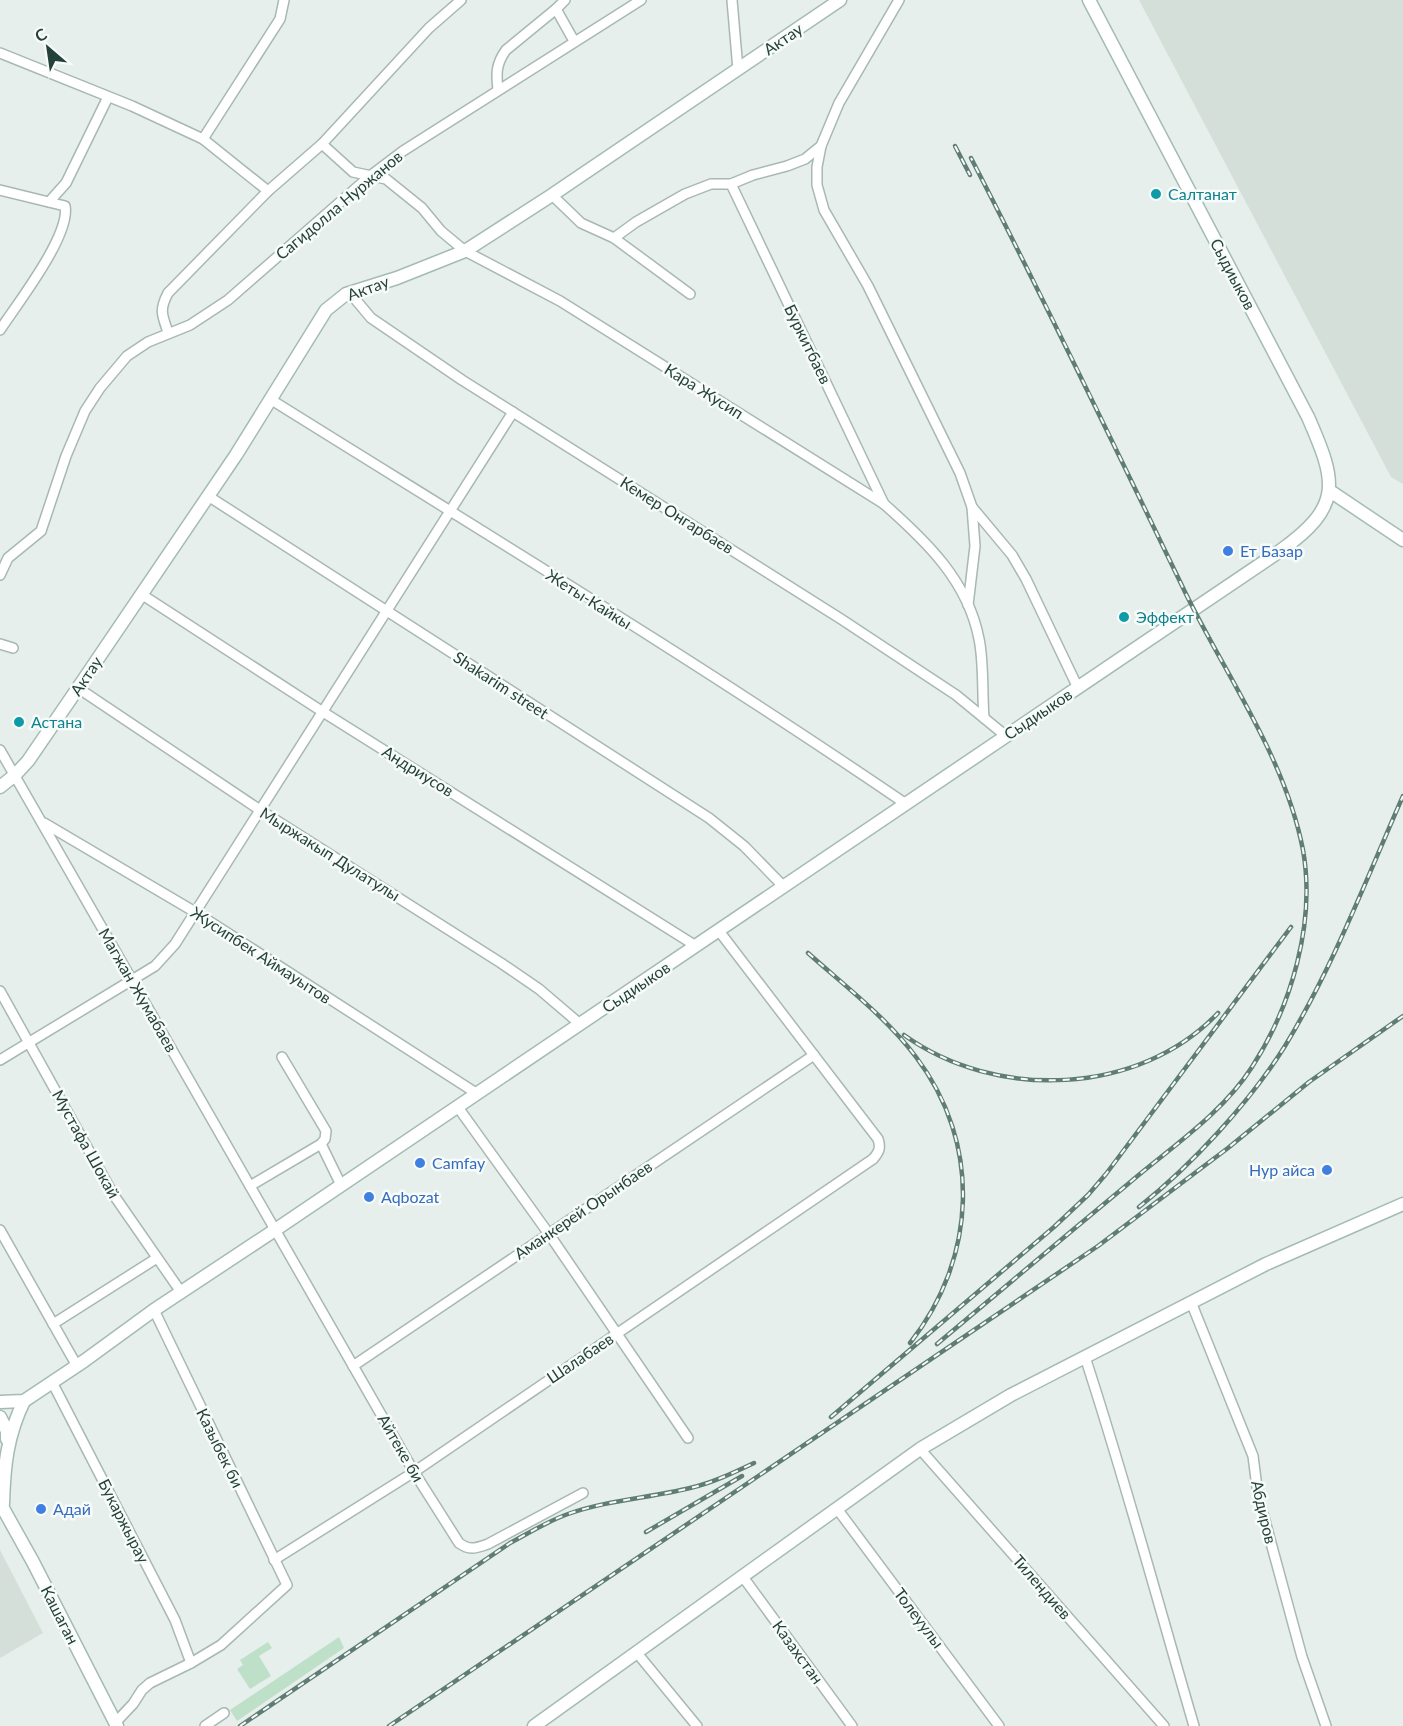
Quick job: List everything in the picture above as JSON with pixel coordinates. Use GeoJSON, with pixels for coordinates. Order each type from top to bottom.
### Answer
{"type":"FeatureCollection","features":[{"type":"Feature","properties":{"kind":"street"},"geometry":{"type":"LineString","coordinates":[[203,139],[280,19],[284,0]]}},
{"type":"Feature","properties":{"kind":"street"},"geometry":{"type":"LineString","coordinates":[[168,332],[162,305],[168,293],[268,191],[322,144],[429,28],[461,0]]}},
{"type":"Feature","properties":{"kind":"street"},"geometry":{"type":"LineString","coordinates":[[498,90],[496,66],[506,50],[565,0]]}},
{"type":"Feature","properties":{"kind":"street","name":"Сагидолла Нуржанов"},"geometry":{"type":"LineString","coordinates":[[0,575],[8,558],[41,531],[66,456],[86,411],[100,388],[128,356],[168,332],[190,325],[228,300],[370,176],[403,151],[641,0]]}},
{"type":"Feature","properties":{"kind":"street"},"geometry":{"type":"LineString","coordinates":[[732,0],[738,70]]}},
{"type":"Feature","properties":{"kind":"street","name":"Актау"},"geometry":{"type":"LineString","coordinates":[[0,787],[28,761],[78,688],[208,496],[326,310],[350,292],[397,278],[465,251],[552,195],[840,0]]}},
{"type":"Feature","properties":{"kind":"street"},"geometry":{"type":"LineString","coordinates":[[899,0],[839,103],[821,146],[817,167],[817,185],[824,210],[873,296],[960,473],[972,507],[975,546],[968,606]]}},
{"type":"Feature","properties":{"kind":"street","name":"Сыдиыков"},"geometry":{"type":"LineString","coordinates":[[24,1401],[154,1310],[719,931],[1304,534],[1322,511],[1330,491],[1322,450],[1308,417],[1089,0]]}},
{"type":"Feature","properties":{"kind":"street"},"geometry":{"type":"LineString","coordinates":[[556,9],[574,41]]}},
{"type":"Feature","properties":{"kind":"street"},"geometry":{"type":"LineString","coordinates":[[0,53],[203,139],[268,191]]}},
{"type":"Feature","properties":{"kind":"street"},"geometry":{"type":"LineString","coordinates":[[49,202],[66,183],[108,97]]}},
{"type":"Feature","properties":{"kind":"street","name":"Кара Жусип"},"geometry":{"type":"LineString","coordinates":[[322,144],[353,172],[386,179],[422,208],[441,231],[465,251],[560,301],[884,504],[920,535],[952,573],[968,606],[979,639],[984,718]]}},
{"type":"Feature","properties":{"kind":"street"},"geometry":{"type":"LineString","coordinates":[[614,238],[636,222],[685,194],[711,184],[731,184],[753,175],[787,166],[805,159],[821,146]]}},
{"type":"Feature","properties":{"kind":"street","name":"Буркитбаев"},"geometry":{"type":"LineString","coordinates":[[731,184],[884,504]]}},
{"type":"Feature","properties":{"kind":"street"},"geometry":{"type":"LineString","coordinates":[[0,190],[65,206],[65,222],[58,241],[0,330]]}},
{"type":"Feature","properties":{"kind":"street"},"geometry":{"type":"LineString","coordinates":[[552,195],[581,223],[614,238],[690,294]]}},
{"type":"Feature","properties":{"kind":"street","name":"Кемер Онгарбаев"},"geometry":{"type":"LineString","coordinates":[[350,292],[371,318],[513,412],[841,619],[956,695],[1006,736]]}},
{"type":"Feature","properties":{"kind":"street","name":"Жеты-Кайкы"},"geometry":{"type":"LineString","coordinates":[[270,399],[843,761],[906,804]]}},
{"type":"Feature","properties":{"kind":"street"},"geometry":{"type":"LineString","coordinates":[[0,1060],[155,966],[175,944],[513,412]]}},
{"type":"Feature","properties":{"kind":"street"},"geometry":{"type":"LineString","coordinates":[[1330,491],[1403,540]]}},
{"type":"Feature","properties":{"kind":"street","name":"Shakarim street"},"geometry":{"type":"LineString","coordinates":[[208,496],[709,818],[744,846],[784,887]]}},
{"type":"Feature","properties":{"kind":"street"},"geometry":{"type":"LineString","coordinates":[[972,507],[1012,555],[1026,579],[1078,688]]}},
{"type":"Feature","properties":{"kind":"street","name":"Андриусов"},"geometry":{"type":"LineString","coordinates":[[141,594],[696,946]]}},
{"type":"Feature","properties":{"kind":"street"},"geometry":{"type":"LineString","coordinates":[[0,644],[13,648]]}},
{"type":"Feature","properties":{"kind":"street","name":"Мыржакып Дулатулы"},"geometry":{"type":"LineString","coordinates":[[78,688],[260,810],[501,963],[539,989],[580,1024]]}},
{"type":"Feature","properties":{"kind":"street","name":"Магжан Жумабаев"},"geometry":{"type":"LineString","coordinates":[[0,750],[275,1230]]}},
{"type":"Feature","properties":{"kind":"street","name":"Жусипбек Аймауытов"},"geometry":{"type":"LineString","coordinates":[[42,822],[195,912],[476,1093]]}},
{"type":"Feature","properties":{"kind":"street"},"geometry":{"type":"LineString","coordinates":[[719,931],[814,1055]]}},
{"type":"Feature","properties":{"kind":"street","name":"Мустафа Шокай"},"geometry":{"type":"LineString","coordinates":[[0,991],[113,1194],[181,1292]]}},
{"type":"Feature","properties":{"kind":"street","name":"Шалабаев"},"geometry":{"type":"LineString","coordinates":[[274,1560],[414,1472],[873,1160],[880,1149],[878,1139],[814,1055]]}},
{"type":"Feature","properties":{"kind":"street","name":"Аманкерей Орынбаев"},"geometry":{"type":"LineString","coordinates":[[353,1366],[814,1055]]}},
{"type":"Feature","properties":{"kind":"street"},"geometry":{"type":"LineString","coordinates":[[250,1186],[321,1144],[325,1139],[326,1131],[282,1058]]}},
{"type":"Feature","properties":{"kind":"street"},"geometry":{"type":"LineString","coordinates":[[457,1106],[549,1234],[688,1438]]}},
{"type":"Feature","properties":{"kind":"street"},"geometry":{"type":"LineString","coordinates":[[321,1144],[341,1185]]}},
{"type":"Feature","properties":{"kind":"street"},"geometry":{"type":"LineString","coordinates":[[542,1724],[920,1449],[1011,1395],[1191,1302],[1266,1264],[1403,1204]]}},
{"type":"Feature","properties":{"kind":"street"},"geometry":{"type":"LineString","coordinates":[[0,1230],[77,1366]]}},
{"type":"Feature","properties":{"kind":"street","name":"Айтеке би"},"geometry":{"type":"LineString","coordinates":[[275,1230],[414,1472],[459,1543],[467,1548],[488,1544],[583,1493]]}},
{"type":"Feature","properties":{"kind":"street"},"geometry":{"type":"LineString","coordinates":[[53,1324],[157,1257]]}},
{"type":"Feature","properties":{"kind":"street","name":"Абдиров"},"geometry":{"type":"LineString","coordinates":[[1191,1302],[1253,1456],[1261,1505],[1302,1657],[1326,1726]]}},
{"type":"Feature","properties":{"kind":"street","name":"Казыбек би"},"geometry":{"type":"LineString","coordinates":[[154,1310],[287,1585],[221,1645],[191,1663]]}},
{"type":"Feature","properties":{"kind":"street"},"geometry":{"type":"LineString","coordinates":[[1085,1357],[1114,1446],[1194,1726]]}},
{"type":"Feature","properties":{"kind":"street","name":"Букаржырау"},"geometry":{"type":"LineString","coordinates":[[52,1382],[175,1620],[191,1663]]}},
{"type":"Feature","properties":{"kind":"street"},"geometry":{"type":"LineString","coordinates":[[0,1402],[24,1401],[15,1420],[4,1457],[0,1462]]}},
{"type":"Feature","properties":{"kind":"street"},"geometry":{"type":"LineString","coordinates":[[0,1417],[7,1431],[1,1504]]}},
{"type":"Feature","properties":{"kind":"street","name":"Тилендиев"},"geometry":{"type":"LineString","coordinates":[[920,1449],[1164,1726]]}},
{"type":"Feature","properties":{"kind":"street","name":"Кашаган"},"geometry":{"type":"LineString","coordinates":[[1,1504],[116,1724]]}},
{"type":"Feature","properties":{"kind":"street","name":"Толеуулы"},"geometry":{"type":"LineString","coordinates":[[838,1510],[999,1726]]}},
{"type":"Feature","properties":{"kind":"street","name":"Казахстан"},"geometry":{"type":"LineString","coordinates":[[743,1577],[852,1726]]}},
{"type":"Feature","properties":{"kind":"street"},"geometry":{"type":"LineString","coordinates":[[637,1653],[697,1726]]}},
{"type":"Feature","properties":{"kind":"street"},"geometry":{"type":"LineString","coordinates":[[116,1724],[150,1683],[191,1663]]}},
{"type":"Feature","properties":{"kind":"street"},"geometry":{"type":"LineString","coordinates":[[205,1726],[224,1713]]}},
{"type":"Feature","properties":{"kind":"shaded area"},"geometry":{"type":"Polygon","coordinates":[[[1139,0],[1403,0],[1403,484],[1391,477],[1139,0]]]}},
{"type":"Feature","properties":{"kind":"shaded area"},"geometry":{"type":"Polygon","coordinates":[[[0,1550],[43,1633],[0,1658],[0,1550]]]}},
{"type":"Feature","properties":{"kind":"green space"},"geometry":{"type":"Polygon","coordinates":[[[339,1637],[344,1648],[237,1721],[230,1710],[339,1637]]]}},
{"type":"Feature","properties":{"kind":"green space"},"geometry":{"type":"Polygon","coordinates":[[[268,1642],[272,1648],[259,1656],[271,1676],[250,1689],[237,1669],[243,1665],[240,1660],[268,1642]]]}},
{"type":"Feature","properties":{"kind":"railway"},"geometry":{"type":"LineString","coordinates":[[955,146],[970,175]]}},
{"type":"Feature","properties":{"kind":"railway"},"geometry":{"type":"LineString","coordinates":[[937,1344],[1194,1130],[1240,1084],[1266,1043],[1289,991],[1303,935],[1306,906],[1303,850],[1283,782],[1269,750],[1185,592],[1053,320],[971,158]]}},
{"type":"Feature","properties":{"kind":"railway"},"geometry":{"type":"LineString","coordinates":[[1139,1207],[1199,1153],[1255,1089],[1285,1046],[1334,954],[1403,796]]}},
{"type":"Feature","properties":{"kind":"railway"},"geometry":{"type":"LineString","coordinates":[[831,1417],[1054,1227],[1088,1195],[1291,927]]}},
{"type":"Feature","properties":{"kind":"railway"},"geometry":{"type":"LineString","coordinates":[[808,953],[865,1002],[904,1042],[937,1091],[952,1126],[961,1163],[963,1201],[959,1238],[948,1275],[932,1310],[910,1343]]}},
{"type":"Feature","properties":{"kind":"railway"},"geometry":{"type":"LineString","coordinates":[[904,1035],[941,1056],[981,1071],[1023,1079],[1066,1080],[1108,1074],[1149,1061],[1186,1040],[1218,1013]]}},
{"type":"Feature","properties":{"kind":"railway"},"geometry":{"type":"LineString","coordinates":[[389,1726],[1098,1246],[1228,1148],[1309,1082],[1403,1016]]}},
{"type":"Feature","properties":{"kind":"railway"},"geometry":{"type":"LineString","coordinates":[[240,1726],[510,1543],[546,1524],[568,1514],[598,1505],[698,1486],[754,1463]]}},
{"type":"Feature","properties":{"kind":"railway"},"geometry":{"type":"LineString","coordinates":[[646,1532],[742,1476]]}},
{"type":"Feature","properties":{"kind":"place","name":"Салтанат"},"geometry":{"type":"Point","coordinates":[1156,194]}},
{"type":"Feature","properties":{"kind":"place","name":"Ет Базар"},"geometry":{"type":"Point","coordinates":[1228,551]}},
{"type":"Feature","properties":{"kind":"place","name":"Эффект"},"geometry":{"type":"Point","coordinates":[1124,617]}},
{"type":"Feature","properties":{"kind":"place","name":"Астана"},"geometry":{"type":"Point","coordinates":[19,722]}},
{"type":"Feature","properties":{"kind":"place","name":"Camfay"},"geometry":{"type":"Point","coordinates":[420,1163]}},
{"type":"Feature","properties":{"kind":"place","name":"Нур айса"},"geometry":{"type":"Point","coordinates":[1327,1170]}},
{"type":"Feature","properties":{"kind":"place","name":"Aqbozat"},"geometry":{"type":"Point","coordinates":[369,1197]}},
{"type":"Feature","properties":{"kind":"place","name":"Адай"},"geometry":{"type":"Point","coordinates":[41,1509]}}]}
